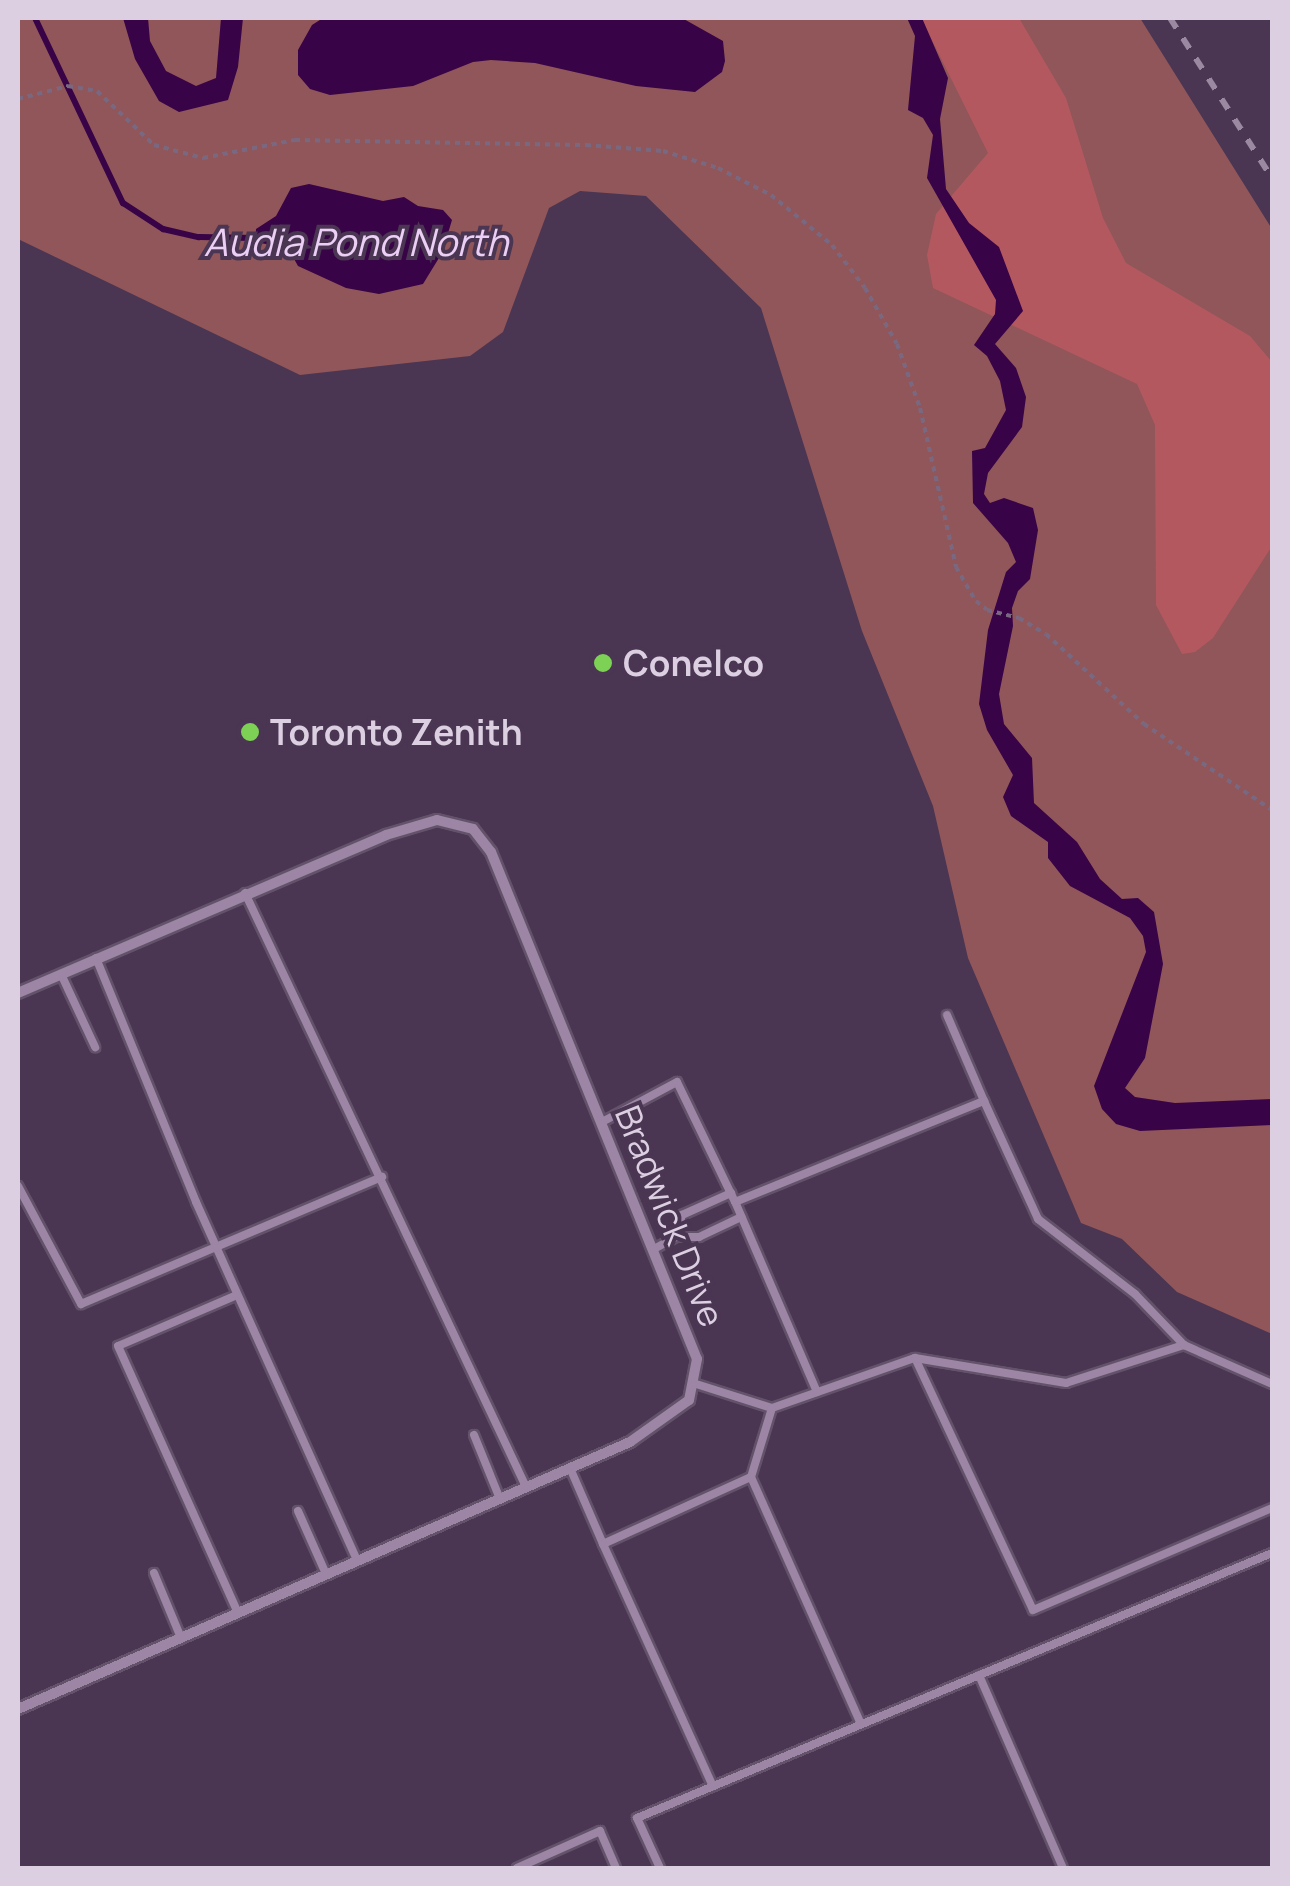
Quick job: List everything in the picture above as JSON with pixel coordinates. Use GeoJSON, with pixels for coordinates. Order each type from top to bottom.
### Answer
{"type":"FeatureCollection","features":[{"type":"Feature","properties":{"kind":"street","name":"Bradwick Drive"},"geometry":{"type":"LineString","coordinates":[[18,993],[245,893],[418,825],[437,820],[473,829],[492,852],[697,1359],[688,1400],[658,1426],[18,1709]]}},
{"type":"Feature","properties":{"kind":"lane"},"geometry":{"type":"LineString","coordinates":[[245,893],[526,1487]]}},
{"type":"Feature","properties":{"kind":"lane"},"geometry":{"type":"LineString","coordinates":[[96,958],[237,1295],[357,1561]]}},
{"type":"Feature","properties":{"kind":"lane"},"geometry":{"type":"LineString","coordinates":[[61,974],[95,1047]]}},
{"type":"Feature","properties":{"kind":"lane"},"geometry":{"type":"LineString","coordinates":[[947,1015],[1038,1219],[1135,1294],[1184,1345],[1272,1384]]}},
{"type":"Feature","properties":{"kind":"lane"},"geometry":{"type":"LineString","coordinates":[[602,1122],[677,1082],[735,1202],[817,1392]]}},
{"type":"Feature","properties":{"kind":"lane"},"geometry":{"type":"LineString","coordinates":[[735,1202],[984,1101]]}},
{"type":"Feature","properties":{"kind":"lane"},"geometry":{"type":"LineString","coordinates":[[18,1186],[80,1304],[382,1177]]}},
{"type":"Feature","properties":{"kind":"lane"},"geometry":{"type":"LineString","coordinates":[[676,1237],[682,1215],[730,1193]]}},
{"type":"Feature","properties":{"kind":"lane"},"geometry":{"type":"LineString","coordinates":[[654,1249],[676,1237],[699,1237],[741,1217]]}},
{"type":"Feature","properties":{"kind":"lane"},"geometry":{"type":"LineString","coordinates":[[237,1295],[118,1346],[238,1613]]}},
{"type":"Feature","properties":{"kind":"lane"},"geometry":{"type":"LineString","coordinates":[[693,1382],[772,1408],[915,1358],[1066,1383],[1184,1345]]}},
{"type":"Feature","properties":{"kind":"lane"},"geometry":{"type":"LineString","coordinates":[[915,1358],[1033,1610],[1272,1508]]}},
{"type":"Feature","properties":{"kind":"lane"},"geometry":{"type":"LineString","coordinates":[[772,1408],[752,1478],[862,1724]]}},
{"type":"Feature","properties":{"kind":"lane"},"geometry":{"type":"LineString","coordinates":[[474,1435],[500,1499]]}},
{"type":"Feature","properties":{"kind":"lane"},"geometry":{"type":"LineString","coordinates":[[570,1468],[713,1786]]}},
{"type":"Feature","properties":{"kind":"lane"},"geometry":{"type":"LineString","coordinates":[[604,1544],[752,1478]]}},
{"type":"Feature","properties":{"kind":"lane"},"geometry":{"type":"LineString","coordinates":[[298,1511],[326,1574]]}},
{"type":"Feature","properties":{"kind":"lane"},"geometry":{"type":"LineString","coordinates":[[660,1868],[637,1818],[1272,1553]]}},
{"type":"Feature","properties":{"kind":"lane"},"geometry":{"type":"LineString","coordinates":[[154,1573],[180,1638]]}},
{"type":"Feature","properties":{"kind":"lane"},"geometry":{"type":"LineString","coordinates":[[979,1676],[1063,1868]]}},
{"type":"Feature","properties":{"kind":"lane"},"geometry":{"type":"LineString","coordinates":[[517,1868],[600,1831],[616,1868]]}},
{"type":"Feature","properties":{"kind":"path"},"geometry":{"type":"LineString","coordinates":[[18,99],[68,86],[97,90],[154,145],[202,158],[295,140],[586,144],[663,151],[718,168],[771,195],[832,245],[866,288],[897,344],[920,408],[956,567],[968,591],[987,610],[1019,618],[1046,634],[1144,724],[1272,810]]}},
{"type":"Feature","properties":{"kind":"shaded area"},"geometry":{"type":"Polygon","coordinates":[[[18,18],[1140,18],[1272,229],[1272,1334],[1177,1292],[1122,1239],[1081,1223],[968,958],[933,806],[862,631],[761,308],[646,196],[580,191],[549,208],[503,332],[470,356],[300,375],[18,239],[18,18]]]}},
{"type":"Feature","properties":{"kind":"shaded area"},"geometry":{"type":"Polygon","coordinates":[[[921,18],[1019,18],[1066,98],[1103,218],[1126,263],[1250,336],[1272,362],[1272,546],[1213,638],[1195,652],[1182,654],[1156,605],[1155,425],[1137,384],[933,288],[927,255],[936,214],[988,153],[921,18]]]}},
{"type":"Feature","properties":{"kind":"water"},"geometry":{"type":"Polygon","coordinates":[[[123,18],[148,18],[150,41],[166,71],[196,86],[216,78],[221,18],[243,18],[238,67],[228,100],[179,112],[159,101],[135,59],[123,18]]]}},
{"type":"Feature","properties":{"kind":"water"},"geometry":{"type":"Polygon","coordinates":[[[323,18],[682,18],[723,41],[725,61],[722,72],[695,92],[636,86],[535,63],[491,60],[473,62],[413,86],[330,95],[310,89],[298,75],[298,50],[312,25],[323,18]]]}},
{"type":"Feature","properties":{"kind":"water"},"geometry":{"type":"Polygon","coordinates":[[[907,18],[922,18],[948,78],[940,119],[946,189],[969,223],[999,247],[1023,311],[995,344],[1016,368],[1026,397],[1022,427],[988,473],[984,494],[990,503],[1004,498],[1033,508],[1038,530],[1030,579],[1018,591],[1012,608],[1013,626],[999,694],[1004,724],[1032,758],[1034,803],[1077,842],[1100,879],[1122,899],[1138,898],[1154,912],[1163,964],[1145,1058],[1125,1088],[1135,1097],[1175,1103],[1272,1099],[1272,1125],[1140,1131],[1116,1124],[1102,1109],[1094,1086],[1146,952],[1143,936],[1130,918],[1070,886],[1048,858],[1048,842],[1011,816],[1003,797],[1013,775],[987,730],[979,704],[988,630],[1006,572],[1016,562],[1008,543],[973,503],[972,451],[985,448],[1006,410],[1000,381],[987,356],[974,345],[995,314],[996,300],[927,178],[933,135],[923,118],[908,110],[915,36],[907,18]]]}},
{"type":"Feature","properties":{"kind":"water","name":"Audia Pond North"},"geometry":{"type":"Polygon","coordinates":[[[309,184],[383,201],[404,197],[418,206],[443,210],[452,220],[442,253],[423,284],[379,294],[346,288],[298,266],[288,248],[255,242],[256,229],[276,216],[291,188],[309,184]]]}},
{"type":"Feature","properties":{"kind":"waterway"},"geometry":{"type":"LineString","coordinates":[[35,18],[123,203],[163,229],[199,237],[255,238]]}},
{"type":"Feature","properties":{"kind":"railway"},"geometry":{"type":"LineString","coordinates":[[1170,18],[1272,178]]}},
{"type":"Feature","properties":{"kind":"place","name":"Conelco"},"geometry":{"type":"Point","coordinates":[603,663]}},
{"type":"Feature","properties":{"kind":"place","name":"Toronto Zenith"},"geometry":{"type":"Point","coordinates":[250,732]}}]}
